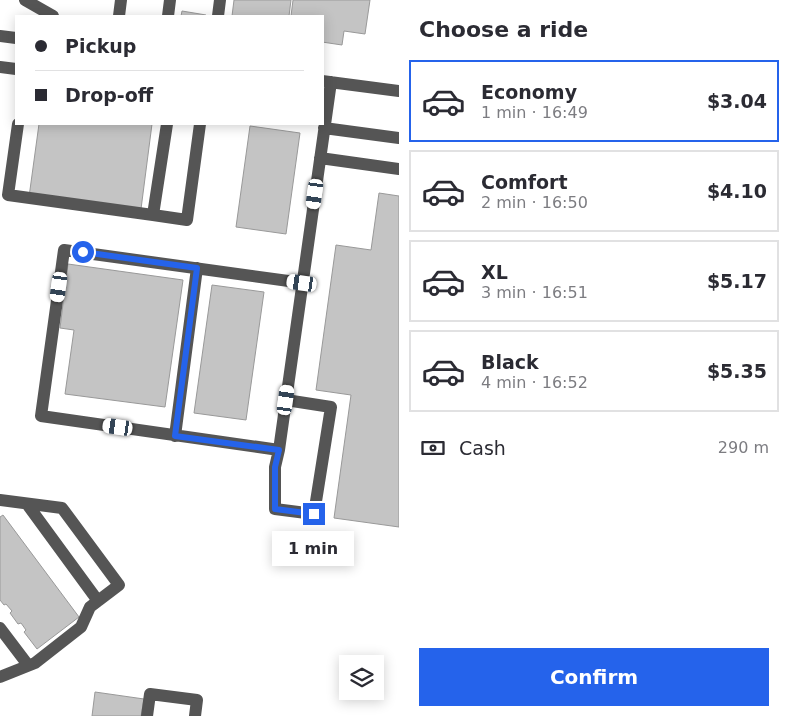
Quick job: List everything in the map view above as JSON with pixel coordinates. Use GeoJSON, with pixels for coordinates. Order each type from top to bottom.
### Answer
{"type":"FeatureCollection","features":[{"type":"Feature","properties":{"kind":"street"},"geometry":{"type":"LineString","coordinates":[[25,0],[51,15]]}},
{"type":"Feature","properties":{"kind":"street"},"geometry":{"type":"LineString","coordinates":[[119,15],[121,0]]}},
{"type":"Feature","properties":{"kind":"street"},"geometry":{"type":"LineString","coordinates":[[168,15],[170,0]]}},
{"type":"Feature","properties":{"kind":"street"},"geometry":{"type":"LineString","coordinates":[[218,15],[220,0]]}},
{"type":"Feature","properties":{"kind":"street"},"geometry":{"type":"LineString","coordinates":[[0,36],[15,38]]}},
{"type":"Feature","properties":{"kind":"street"},"geometry":{"type":"LineString","coordinates":[[0,68],[15,69]]}},
{"type":"Feature","properties":{"kind":"street"},"geometry":{"type":"LineString","coordinates":[[399,91],[327,81],[324,120],[399,138]]}},
{"type":"Feature","properties":{"kind":"street"},"geometry":{"type":"LineString","coordinates":[[18,125],[4,186],[8,195],[186,220],[200,125]]}},
{"type":"Feature","properties":{"kind":"street"},"geometry":{"type":"LineString","coordinates":[[154,215],[167,125]]}},
{"type":"Feature","properties":{"kind":"street"},"geometry":{"type":"LineString","coordinates":[[286,400],[332,407],[314,514],[275,509],[275,467],[279,450],[323,125]]}},
{"type":"Feature","properties":{"kind":"street"},"geometry":{"type":"LineString","coordinates":[[320,158],[399,169]]}},
{"type":"Feature","properties":{"kind":"street"},"geometry":{"type":"LineString","coordinates":[[279,450],[41,416],[64,250],[302,283]]}},
{"type":"Feature","properties":{"kind":"street"},"geometry":{"type":"LineString","coordinates":[[175,436],[197,268]]}},
{"type":"Feature","properties":{"kind":"street"},"geometry":{"type":"LineString","coordinates":[[0,500],[62,508],[120,585],[90,607],[81,628],[35,663],[1,676]]}},
{"type":"Feature","properties":{"kind":"street"},"geometry":{"type":"LineString","coordinates":[[27,504],[98,601]]}},
{"type":"Feature","properties":{"kind":"street"},"geometry":{"type":"LineString","coordinates":[[0,628],[28,665]]}},
{"type":"Feature","properties":{"kind":"street"},"geometry":{"type":"LineString","coordinates":[[147,716],[150,694],[197,700],[195,716]]}},
{"type":"Feature","properties":{"kind":"building"},"geometry":{"type":"Polygon","coordinates":[[[234,0],[291,0],[289,15],[232,15],[234,0]]]}},
{"type":"Feature","properties":{"kind":"building"},"geometry":{"type":"Polygon","coordinates":[[[293,0],[370,0],[365,34],[344,31],[342,45],[324,42],[324,15],[291,15],[293,0]]]}},
{"type":"Feature","properties":{"kind":"building"},"geometry":{"type":"Polygon","coordinates":[[[182,11],[206,15],[181,15],[182,11]]]}},
{"type":"Feature","properties":{"kind":"building"},"geometry":{"type":"Polygon","coordinates":[[[39,125],[152,125],[141,209],[29,197],[39,125]]]}},
{"type":"Feature","properties":{"kind":"building"},"geometry":{"type":"Polygon","coordinates":[[[250,126],[300,133],[286,234],[236,227],[250,126]]]}},
{"type":"Feature","properties":{"kind":"building"},"geometry":{"type":"Polygon","coordinates":[[[379,193],[399,196],[399,527],[334,518],[351,395],[316,390],[336,245],[371,250],[379,193]]]}},
{"type":"Feature","properties":{"kind":"building"},"geometry":{"type":"Polygon","coordinates":[[[68,264],[183,280],[165,407],[65,394],[74,330],[60,328],[68,264]]]}},
{"type":"Feature","properties":{"kind":"building"},"geometry":{"type":"Polygon","coordinates":[[[212,285],[264,292],[246,420],[194,413],[212,285]]]}},
{"type":"Feature","properties":{"kind":"building"},"geometry":{"type":"Polygon","coordinates":[[[3,515],[79,617],[37,649],[24,632],[26,630],[21,623],[18,624],[10,613],[12,611],[0,600],[0,517],[3,515]]]}},
{"type":"Feature","properties":{"kind":"building"},"geometry":{"type":"Polygon","coordinates":[[[95,692],[144,699],[141,716],[92,716],[95,692]]]}},
{"type":"Feature","properties":{"kind":"route"},"geometry":{"type":"LineString","coordinates":[[83,252],[197,268],[175,436],[279,450],[275,467],[275,509],[314,514]]}}]}
